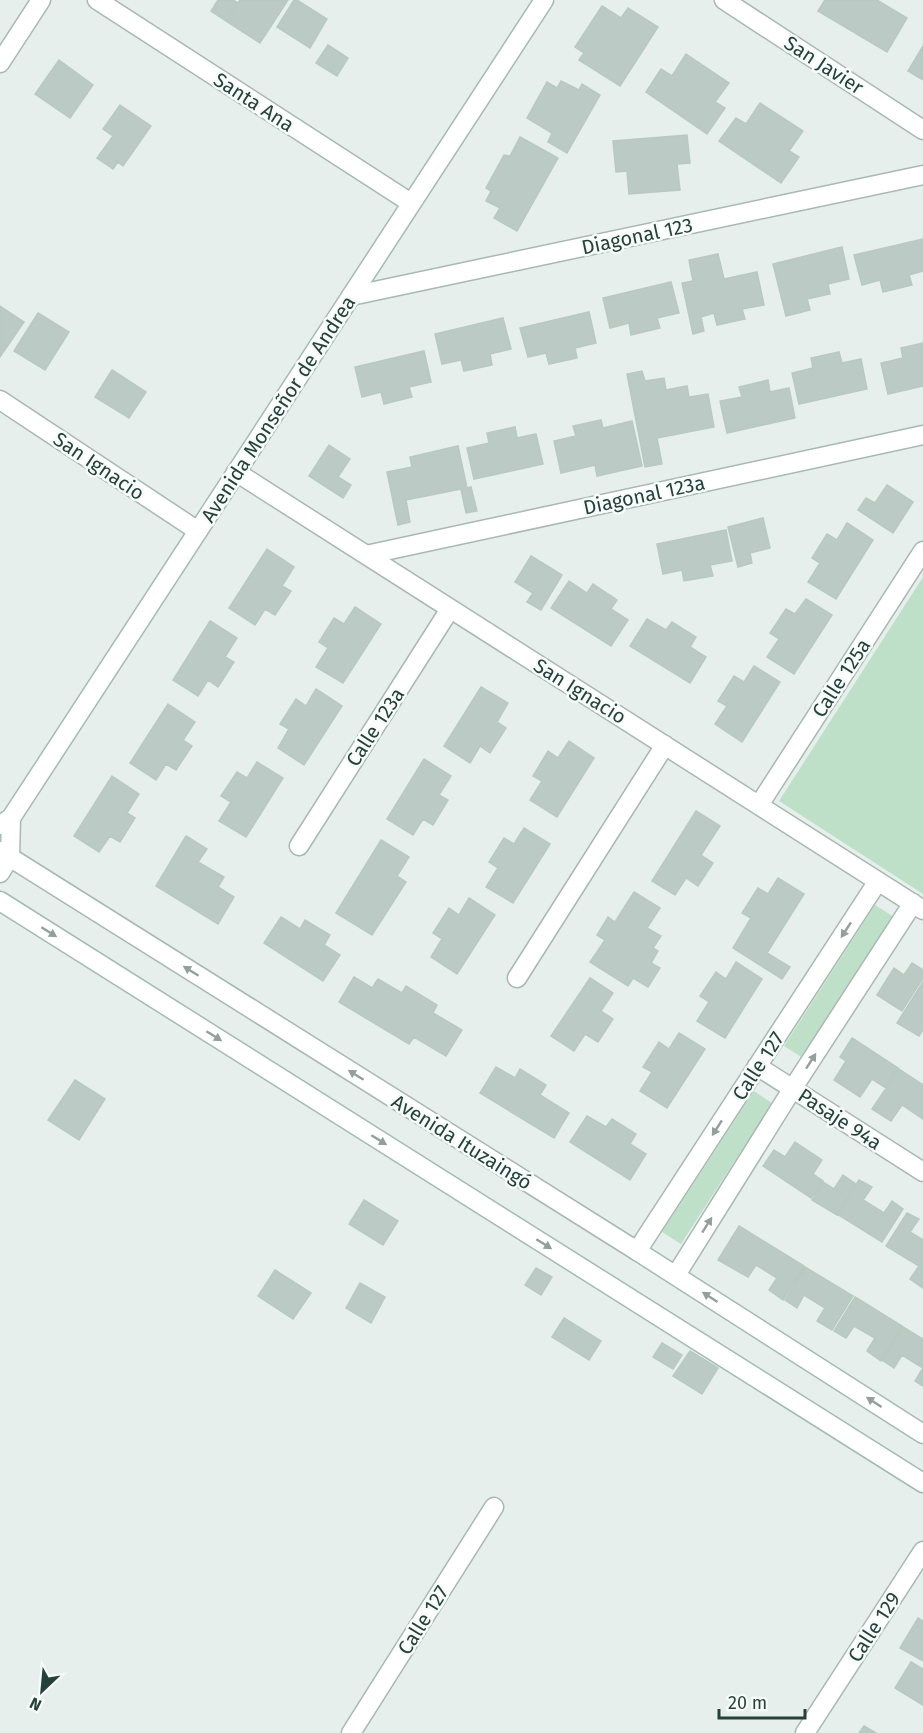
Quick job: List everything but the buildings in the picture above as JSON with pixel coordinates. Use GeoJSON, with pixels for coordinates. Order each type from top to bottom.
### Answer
{"type":"FeatureCollection","features":[{"type":"Feature","properties":{"kind":"street"},"geometry":{"type":"LineString","coordinates":[[0,63],[41,0]]}},
{"type":"Feature","properties":{"kind":"street","name":"Santa Ana"},"geometry":{"type":"LineString","coordinates":[[97,0],[411,204]]}},
{"type":"Feature","properties":{"kind":"street","name":"Avenida Monseñor de Andrea"},"geometry":{"type":"LineString","coordinates":[[5,854],[6,821],[544,0]]}},
{"type":"Feature","properties":{"kind":"street","name":"San Javier"},"geometry":{"type":"LineString","coordinates":[[724,0],[923,130]]}},
{"type":"Feature","properties":{"kind":"street","name":"Diagonal 123"},"geometry":{"type":"LineString","coordinates":[[351,296],[923,175]]}},
{"type":"Feature","properties":{"kind":"street","name":"San Ignacio"},"geometry":{"type":"LineString","coordinates":[[0,400],[198,531]]}},
{"type":"Feature","properties":{"kind":"street","name":"Diagonal 123a"},"geometry":{"type":"LineString","coordinates":[[366,555],[923,435]]}},
{"type":"Feature","properties":{"kind":"street","name":"San Ignacio"},"geometry":{"type":"LineString","coordinates":[[236,472],[918,907]]}},
{"type":"Feature","properties":{"kind":"street","name":"Calle 125a"},"geometry":{"type":"LineString","coordinates":[[759,805],[923,550]]}},
{"type":"Feature","properties":{"kind":"street","name":"Calle 123a"},"geometry":{"type":"LineString","coordinates":[[299,846],[450,609]]}},
{"type":"Feature","properties":{"kind":"street"},"geometry":{"type":"LineString","coordinates":[[517,978],[665,745]]}},
{"type":"Feature","properties":{"kind":"street"},"geometry":{"type":"LineString","coordinates":[[0,873],[5,854]]}},
{"type":"Feature","properties":{"kind":"street","name":"Avenida Ituzaingó"},"geometry":{"type":"LineString","coordinates":[[5,854],[676,1275],[923,1434]]}},
{"type":"Feature","properties":{"kind":"street","name":"Calle 127"},"geometry":{"type":"LineString","coordinates":[[637,1251],[878,881]]}},
{"type":"Feature","properties":{"kind":"street"},"geometry":{"type":"LineString","coordinates":[[0,900],[923,1483]]}},
{"type":"Feature","properties":{"kind":"street","name":"Calle 127"},"geometry":{"type":"LineString","coordinates":[[676,1275],[793,1088],[918,907]]}},
{"type":"Feature","properties":{"kind":"street","name":"Pasaje 94a"},"geometry":{"type":"LineString","coordinates":[[758,1066],[923,1172]]}},
{"type":"Feature","properties":{"kind":"street","name":"Calle 127"},"geometry":{"type":"LineString","coordinates":[[351,1733],[494,1507]]}},
{"type":"Feature","properties":{"kind":"street","name":"Calle 129"},"geometry":{"type":"LineString","coordinates":[[805,1733],[923,1551]]}},
{"type":"Feature","properties":{"kind":"green space"},"geometry":{"type":"Polygon","coordinates":[[[923,577],[923,894],[779,801],[923,577]]]}},
{"type":"Feature","properties":{"kind":"green space"},"geometry":{"type":"Polygon","coordinates":[[[875,905],[894,917],[803,1058],[784,1046],[875,905]]]}},
{"type":"Feature","properties":{"kind":"green space"},"geometry":{"type":"Polygon","coordinates":[[[754,1091],[772,1103],[681,1244],[662,1232],[754,1091]]]}}]}
